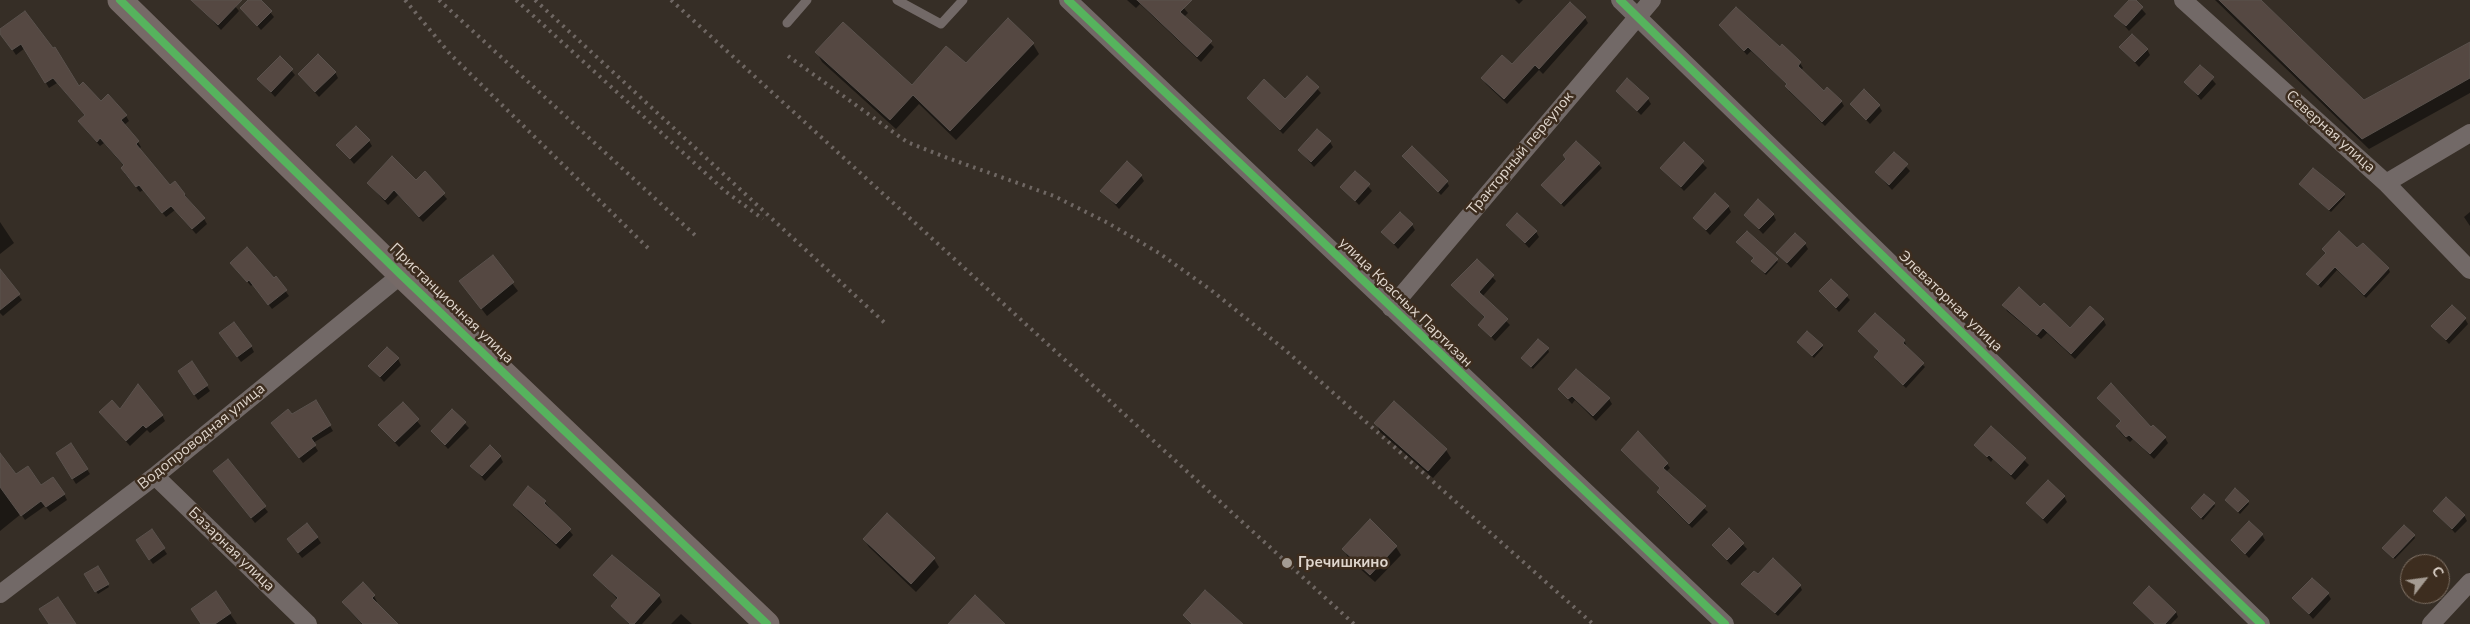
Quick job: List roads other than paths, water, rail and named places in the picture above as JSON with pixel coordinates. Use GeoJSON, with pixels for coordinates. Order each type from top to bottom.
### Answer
{"type":"FeatureCollection","features":[{"type":"Feature","properties":{"kind":"street","name":"Пристанционная улица"},"geometry":{"type":"LineString","coordinates":[[120,0],[401,275],[767,624]]}},
{"type":"Feature","properties":{"kind":"street","name":"улица Красных Партизан"},"geometry":{"type":"LineString","coordinates":[[1068,0],[1725,624]]}},
{"type":"Feature","properties":{"kind":"street","name":"Элеваторная улица"},"geometry":{"type":"LineString","coordinates":[[1620,0],[2261,624]]}},
{"type":"Feature","properties":{"kind":"street","name":"Тракторный переулок"},"geometry":{"type":"LineString","coordinates":[[1391,308],[1652,0]]}},
{"type":"Feature","properties":{"kind":"street","name":"Северная улица"},"geometry":{"type":"LineString","coordinates":[[2183,0],[2386,182],[2470,270]]}},
{"type":"Feature","properties":{"kind":"street"},"geometry":{"type":"LineString","coordinates":[[2386,182],[2470,133]]}},
{"type":"Feature","properties":{"kind":"street","name":"Водопроводная улица"},"geometry":{"type":"LineString","coordinates":[[0,594],[155,476],[401,275]]}},
{"type":"Feature","properties":{"kind":"street","name":"Базарная улица"},"geometry":{"type":"LineString","coordinates":[[155,476],[308,624]]}},
{"type":"Feature","properties":{"kind":"street"},"geometry":{"type":"LineString","coordinates":[[2431,624],[2470,582]]}},
{"type":"Feature","properties":{"kind":"lane"},"geometry":{"type":"LineString","coordinates":[[787,22],[806,0]]}},
{"type":"Feature","properties":{"kind":"lane"},"geometry":{"type":"LineString","coordinates":[[897,0],[941,24],[962,0]]}},
{"type":"Feature","properties":{"kind":"railway"},"geometry":{"type":"LineString","coordinates":[[405,0],[450,54],[651,251]]}},
{"type":"Feature","properties":{"kind":"railway"},"geometry":{"type":"LineString","coordinates":[[439,0],[697,237]]}},
{"type":"Feature","properties":{"kind":"railway"},"geometry":{"type":"LineString","coordinates":[[516,0],[725,191],[763,219]]}},
{"type":"Feature","properties":{"kind":"railway"},"geometry":{"type":"LineString","coordinates":[[535,0],[886,324]]}},
{"type":"Feature","properties":{"kind":"railway"},"geometry":{"type":"LineString","coordinates":[[671,0],[1354,624]]}},
{"type":"Feature","properties":{"kind":"railway"},"geometry":{"type":"LineString","coordinates":[[788,56],[907,142],[1054,196],[1108,223],[1159,253],[1211,290],[1284,349],[1593,624]]}},
{"type":"Feature","properties":{"kind":"place","name":"Гречишкино"},"geometry":{"type":"Point","coordinates":[1287,563]}}]}
